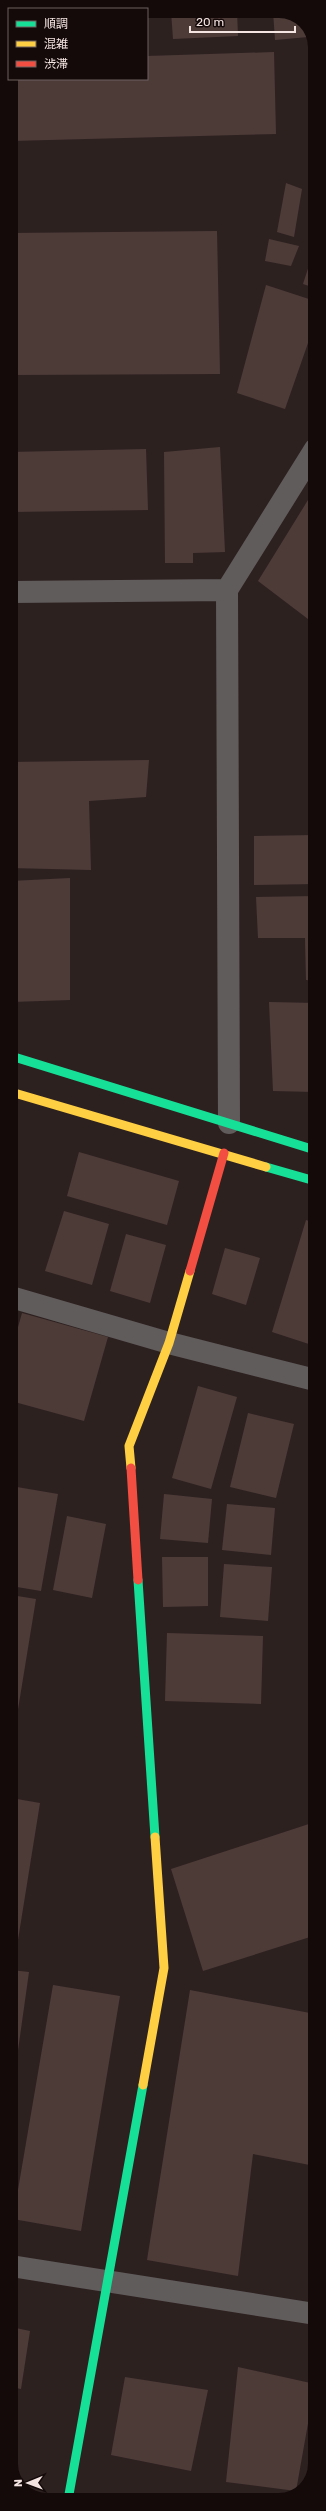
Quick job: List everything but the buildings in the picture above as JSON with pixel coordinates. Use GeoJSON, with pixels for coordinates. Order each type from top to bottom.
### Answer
{"type":"FeatureCollection","features":[{"type":"Feature","properties":{"kind":"street"},"geometry":{"type":"LineString","coordinates":[[229,1123],[227,590],[308,460]]}},
{"type":"Feature","properties":{"kind":"street"},"geometry":{"type":"LineString","coordinates":[[18,592],[227,590]]}},
{"type":"Feature","properties":{"kind":"street"},"geometry":{"type":"LineString","coordinates":[[18,1058],[308,1148]]}},
{"type":"Feature","properties":{"kind":"street"},"geometry":{"type":"LineString","coordinates":[[18,1094],[224,1153],[308,1179]]}},
{"type":"Feature","properties":{"kind":"street"},"geometry":{"type":"LineString","coordinates":[[69,2493],[164,1968],[129,1446],[169,1343],[224,1153]]}},
{"type":"Feature","properties":{"kind":"street"},"geometry":{"type":"LineString","coordinates":[[18,1298],[169,1343],[308,1378]]}},
{"type":"Feature","properties":{"kind":"street"},"geometry":{"type":"LineString","coordinates":[[18,2267],[308,2313]]}},
{"type":"Feature","properties":{"kind":"traffic: fast"},"geometry":{"type":"LineString","coordinates":[[18,1058],[308,1148]]}},
{"type":"Feature","properties":{"kind":"traffic: fast"},"geometry":{"type":"LineString","coordinates":[[266,1167],[308,1179]]}},
{"type":"Feature","properties":{"kind":"traffic: fast"},"geometry":{"type":"LineString","coordinates":[[138,1580],[155,1837]]}},
{"type":"Feature","properties":{"kind":"traffic: fast"},"geometry":{"type":"LineString","coordinates":[[69,2493],[143,2085]]}},
{"type":"Feature","properties":{"kind":"traffic: slow"},"geometry":{"type":"LineString","coordinates":[[18,1094],[266,1167]]}},
{"type":"Feature","properties":{"kind":"traffic: slow"},"geometry":{"type":"LineString","coordinates":[[131,1468],[129,1446],[169,1343],[190,1271]]}},
{"type":"Feature","properties":{"kind":"traffic: slow"},"geometry":{"type":"LineString","coordinates":[[143,2085],[164,1968],[155,1837]]}},
{"type":"Feature","properties":{"kind":"traffic: jam"},"geometry":{"type":"LineString","coordinates":[[190,1271],[224,1153]]}},
{"type":"Feature","properties":{"kind":"traffic: jam"},"geometry":{"type":"LineString","coordinates":[[131,1468],[138,1580]]}}]}
